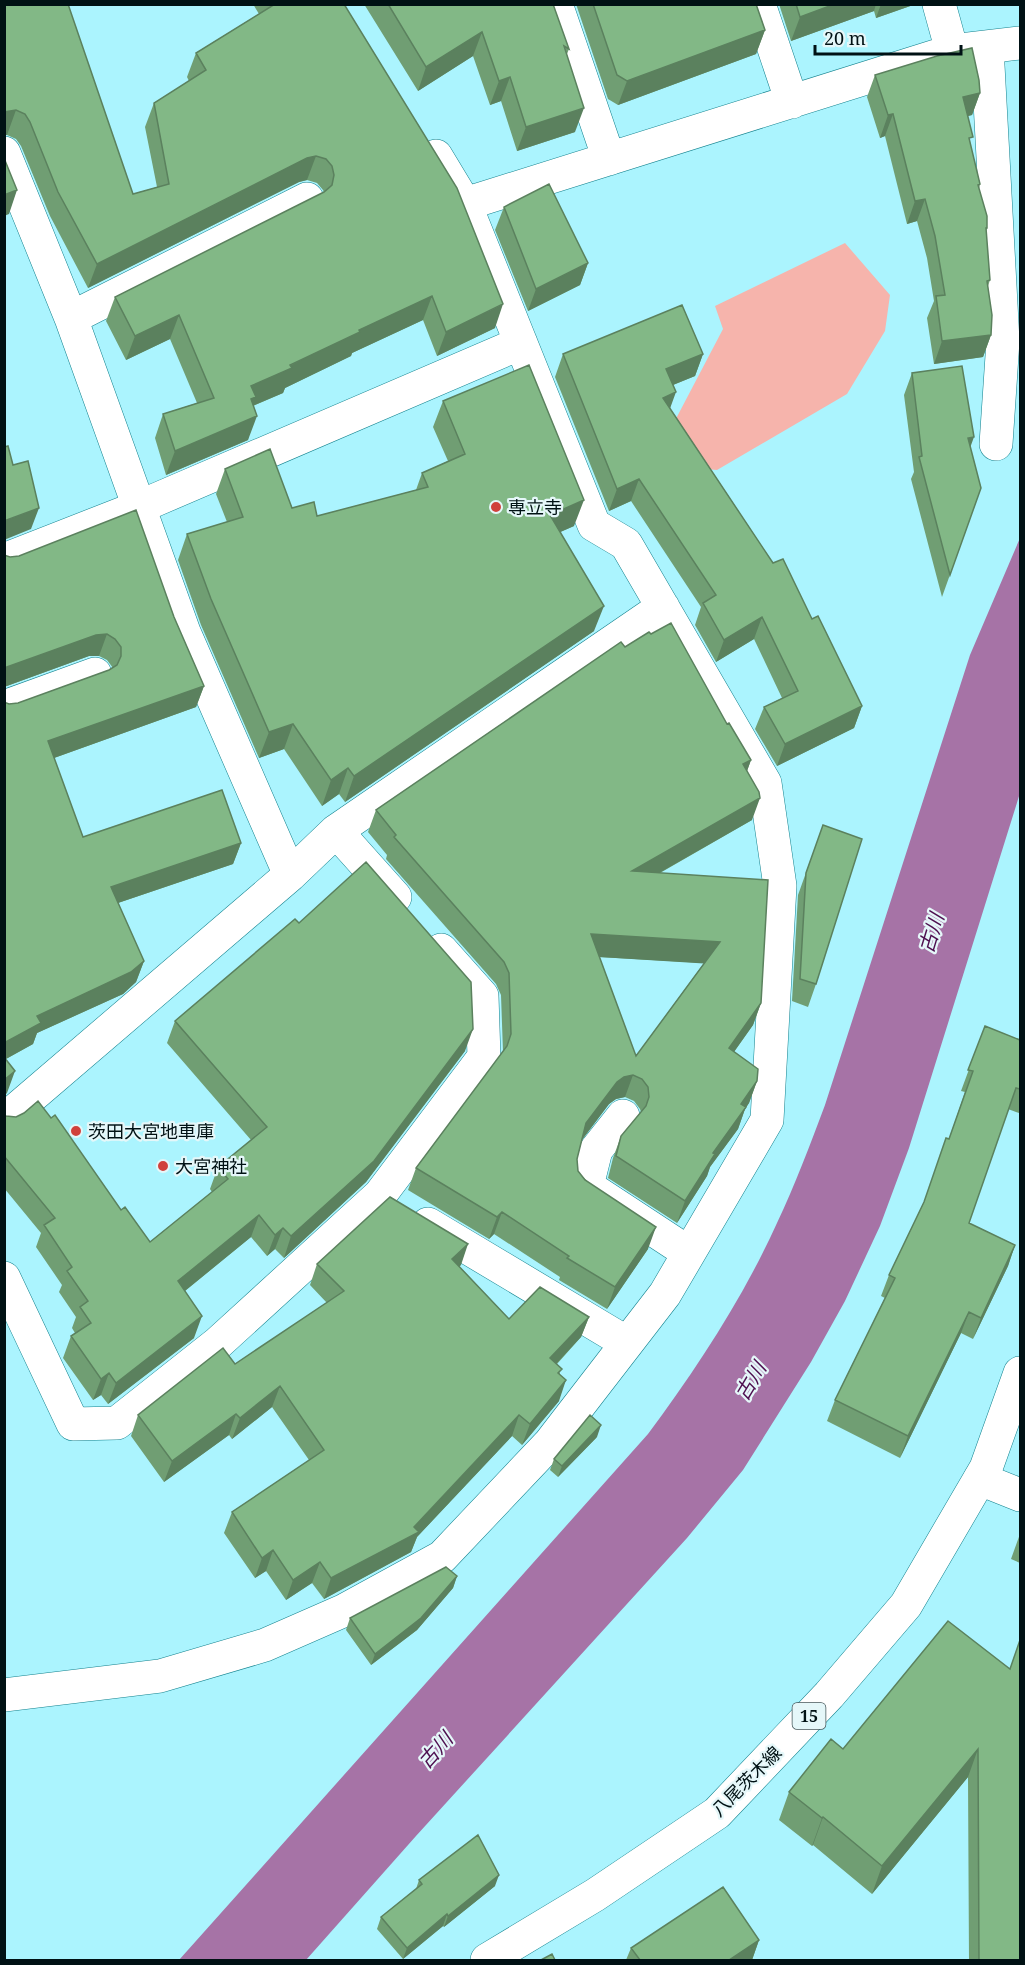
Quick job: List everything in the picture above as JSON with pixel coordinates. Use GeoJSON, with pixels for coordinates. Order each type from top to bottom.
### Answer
{"type":"FeatureCollection","features":[{"type":"Feature","properties":{"kind":"street"},"geometry":{"type":"LineString","coordinates":[[556,4],[609,159]]}},
{"type":"Feature","properties":{"kind":"street"},"geometry":{"type":"LineString","coordinates":[[759,4],[792,102]]}},
{"type":"Feature","properties":{"kind":"street"},"geometry":{"type":"LineString","coordinates":[[939,4],[952,51]]}},
{"type":"Feature","properties":{"kind":"street"},"geometry":{"type":"LineString","coordinates":[[465,204],[952,51],[1020,43]]}},
{"type":"Feature","properties":{"kind":"street"},"geometry":{"type":"LineString","coordinates":[[987,47],[1003,341],[996,444]]}},
{"type":"Feature","properties":{"kind":"street"},"geometry":{"type":"LineString","coordinates":[[4,1695],[160,1676],[265,1645],[345,1610],[442,1557],[550,1443],[664,1294],[767,1120],[780,886],[765,783],[626,544],[594,525],[465,204],[422,132]]}},
{"type":"Feature","properties":{"kind":"street"},"geometry":{"type":"LineString","coordinates":[[4,153],[71,318],[184,632],[290,875]]}},
{"type":"Feature","properties":{"kind":"street"},"geometry":{"type":"LineString","coordinates":[[71,318],[307,199]]}},
{"type":"Feature","properties":{"kind":"street"},"geometry":{"type":"LineString","coordinates":[[4,560],[139,507],[521,343]]}},
{"type":"Feature","properties":{"kind":"street"},"geometry":{"type":"LineString","coordinates":[[4,1120],[290,875],[336,831],[663,607]]}},
{"type":"Feature","properties":{"kind":"street"},"geometry":{"type":"LineString","coordinates":[[4,707],[95,674]]}},
{"type":"Feature","properties":{"kind":"street"},"geometry":{"type":"LineString","coordinates":[[4,1278],[73,1424],[117,1424],[218,1343],[380,1195],[484,1057],[482,996],[336,831]]}},
{"type":"Feature","properties":{"kind":"street"},"geometry":{"type":"LineString","coordinates":[[623,1116],[596,1150],[587,1186],[689,1253]]}},
{"type":"Feature","properties":{"kind":"street"},"geometry":{"type":"LineString","coordinates":[[380,1195],[627,1343]]}},
{"type":"Feature","properties":{"kind":"street","name":"八尾茨木線"},"geometry":{"type":"LineString","coordinates":[[487,1960],[595,1895],[717,1813],[829,1695],[906,1605],[986,1468],[1020,1376]]}},
{"type":"Feature","properties":{"kind":"street"},"geometry":{"type":"LineString","coordinates":[[980,1479],[1020,1495]]}},
{"type":"Feature","properties":{"kind":"shaded area"},"geometry":{"type":"Polygon","coordinates":[[[845,243],[890,295],[885,331],[847,394],[717,470],[672,466],[669,432],[723,329],[715,306],[845,243]]]}},
{"type":"Feature","properties":{"kind":"water","name":"古川"},"geometry":{"type":"Polygon","coordinates":[[[1020,538],[1020,793],[909,1148],[880,1226],[845,1301],[811,1362],[743,1470],[687,1538],[306,1960],[179,1960],[648,1434],[684,1384],[734,1305],[784,1209],[825,1105],[970,655],[1020,538]]]}},
{"type":"Feature","properties":{"kind":"building"},"geometry":{"type":"Polygon","coordinates":[[[4,4],[68,4],[133,194],[169,184],[154,103],[206,70],[196,53],[275,4],[344,4],[457,188],[503,304],[446,332],[432,296],[290,365],[292,368],[251,386],[256,397],[251,399],[257,416],[175,451],[163,414],[214,398],[179,315],[135,336],[115,297],[324,192],[332,185],[334,175],[332,166],[326,159],[316,156],[307,158],[97,264],[58,192],[30,122],[25,114],[16,110],[4,112],[4,4]]]}},
{"type":"Feature","properties":{"kind":"building"},"geometry":{"type":"Polygon","coordinates":[[[388,4],[553,4],[569,49],[564,46],[584,108],[526,127],[510,77],[499,81],[482,32],[426,67],[388,4]]]}},
{"type":"Feature","properties":{"kind":"building"},"geometry":{"type":"Polygon","coordinates":[[[593,4],[756,4],[765,30],[627,81],[617,75],[593,4]]]}},
{"type":"Feature","properties":{"kind":"building"},"geometry":{"type":"Polygon","coordinates":[[[796,4],[835,4],[800,17],[796,4]]]}},
{"type":"Feature","properties":{"kind":"building"},"geometry":{"type":"Polygon","coordinates":[[[972,48],[980,93],[963,97],[973,137],[969,138],[980,184],[978,185],[987,216],[990,280],[987,281],[992,315],[991,335],[942,341],[936,296],[945,295],[935,236],[925,199],[915,201],[893,114],[888,115],[875,75],[972,48]]]}},
{"type":"Feature","properties":{"kind":"building"},"geometry":{"type":"Polygon","coordinates":[[[4,158],[17,190],[4,195],[4,158]]]}},
{"type":"Feature","properties":{"kind":"building"},"geometry":{"type":"Polygon","coordinates":[[[549,184],[588,263],[536,289],[504,207],[549,184]]]}},
{"type":"Feature","properties":{"kind":"building"},"geometry":{"type":"Polygon","coordinates":[[[682,305],[703,354],[666,369],[676,392],[663,398],[773,563],[783,559],[812,619],[818,616],[862,706],[785,744],[764,707],[798,691],[762,617],[724,640],[703,603],[716,595],[639,479],[617,489],[563,354],[682,305]]]}},
{"type":"Feature","properties":{"kind":"building"},"geometry":{"type":"Polygon","coordinates":[[[529,365],[584,500],[550,515],[604,606],[354,776],[348,768],[331,780],[293,724],[269,732],[211,599],[187,534],[243,517],[225,469],[270,449],[292,508],[314,502],[317,516],[428,487],[422,473],[465,454],[443,401],[529,365]]]}},
{"type":"Feature","properties":{"kind":"building"},"geometry":{"type":"Polygon","coordinates":[[[962,366],[974,437],[968,438],[981,488],[950,575],[919,457],[922,456],[912,373],[962,366]]]}},
{"type":"Feature","properties":{"kind":"building"},"geometry":{"type":"Polygon","coordinates":[[[8,446],[13,465],[28,461],[39,508],[4,521],[4,447],[8,446]]]}},
{"type":"Feature","properties":{"kind":"building"},"geometry":{"type":"Polygon","coordinates":[[[136,510],[174,617],[204,686],[48,741],[83,837],[222,790],[241,843],[111,887],[144,961],[131,972],[37,1016],[41,1023],[4,1043],[4,702],[18,703],[109,670],[117,665],[121,656],[121,647],[107,634],[96,635],[4,668],[4,555],[19,556],[136,510]]]}},
{"type":"Feature","properties":{"kind":"building"},"geometry":{"type":"Polygon","coordinates":[[[671,623],[727,724],[729,723],[751,760],[743,764],[760,798],[632,871],[768,880],[761,1003],[729,1048],[758,1069],[757,1081],[741,1104],[746,1107],[713,1153],[715,1154],[685,1201],[616,1156],[621,1136],[646,1106],[649,1097],[648,1087],[642,1079],[633,1075],[617,1082],[586,1123],[577,1159],[578,1171],[585,1180],[656,1227],[615,1287],[567,1258],[569,1256],[502,1212],[497,1217],[416,1168],[507,1046],[511,1034],[509,973],[504,962],[394,837],[396,835],[376,810],[621,642],[625,647],[649,632],[651,634],[671,623]],[[591,934],[636,1056],[720,942],[591,934]]]}},
{"type":"Feature","properties":{"kind":"building"},"geometry":{"type":"Polygon","coordinates":[[[823,825],[862,839],[816,984],[800,979],[806,873],[823,825]]]}},
{"type":"Feature","properties":{"kind":"building"},"geometry":{"type":"Polygon","coordinates":[[[366,862],[471,982],[473,1029],[374,1161],[291,1236],[283,1228],[275,1235],[259,1215],[178,1281],[202,1316],[116,1383],[109,1373],[101,1379],[71,1336],[91,1323],[80,1307],[88,1301],[67,1271],[72,1267],[44,1225],[55,1218],[4,1156],[4,1115],[16,1117],[38,1101],[51,1118],[55,1115],[121,1210],[125,1207],[150,1242],[228,1179],[218,1167],[267,1127],[175,1021],[295,919],[299,923],[366,862]]]}},
{"type":"Feature","properties":{"kind":"building"},"geometry":{"type":"Polygon","coordinates":[[[985,1026],[1020,1040],[1020,1089],[1016,1088],[969,1223],[1015,1245],[981,1318],[969,1312],[908,1436],[835,1400],[895,1278],[889,1275],[924,1202],[946,1138],[949,1139],[973,1071],[968,1070],[985,1026]]]}},
{"type":"Feature","properties":{"kind":"building"},"geometry":{"type":"Polygon","coordinates":[[[4,1057],[15,1071],[4,1080],[4,1057]]]}},
{"type":"Feature","properties":{"kind":"building"},"geometry":{"type":"Polygon","coordinates":[[[390,1197],[468,1244],[452,1259],[509,1319],[540,1287],[589,1317],[550,1358],[562,1369],[558,1373],[566,1380],[530,1424],[519,1415],[414,1527],[419,1532],[331,1578],[320,1562],[293,1580],[273,1550],[262,1558],[232,1512],[324,1450],[280,1386],[240,1418],[236,1414],[172,1461],[138,1415],[223,1348],[235,1364],[344,1291],[317,1264],[390,1197]]]}},
{"type":"Feature","properties":{"kind":"building"},"geometry":{"type":"Polygon","coordinates":[[[590,1415],[601,1425],[562,1466],[554,1459],[590,1415]]]}},
{"type":"Feature","properties":{"kind":"building"},"geometry":{"type":"Polygon","coordinates":[[[446,1567],[457,1576],[421,1618],[375,1654],[350,1618],[446,1567]]]}},
{"type":"Feature","properties":{"kind":"building"},"geometry":{"type":"Polygon","coordinates":[[[948,1621],[1010,1669],[1020,1640],[1020,1960],[979,1960],[978,1749],[882,1866],[789,1792],[831,1739],[843,1749],[948,1621]]]}},
{"type":"Feature","properties":{"kind":"building"},"geometry":{"type":"Polygon","coordinates":[[[478,1835],[499,1875],[407,1948],[381,1917],[422,1884],[419,1880],[478,1835]]]}},
{"type":"Feature","properties":{"kind":"building"},"geometry":{"type":"Polygon","coordinates":[[[723,1887],[759,1940],[729,1960],[640,1960],[631,1948],[723,1887]]]}},
{"type":"Feature","properties":{"kind":"building"},"geometry":{"type":"Polygon","coordinates":[[[552,1954],[555,1960],[541,1960],[552,1954]]]}},
{"type":"Feature","properties":{"kind":"place","name":"専立寺"},"geometry":{"type":"Point","coordinates":[496,507]}},
{"type":"Feature","properties":{"kind":"place","name":"茨田大宮地車庫"},"geometry":{"type":"Point","coordinates":[76,1131]}},
{"type":"Feature","properties":{"kind":"place","name":"大宮神社"},"geometry":{"type":"Point","coordinates":[163,1166]}}]}
